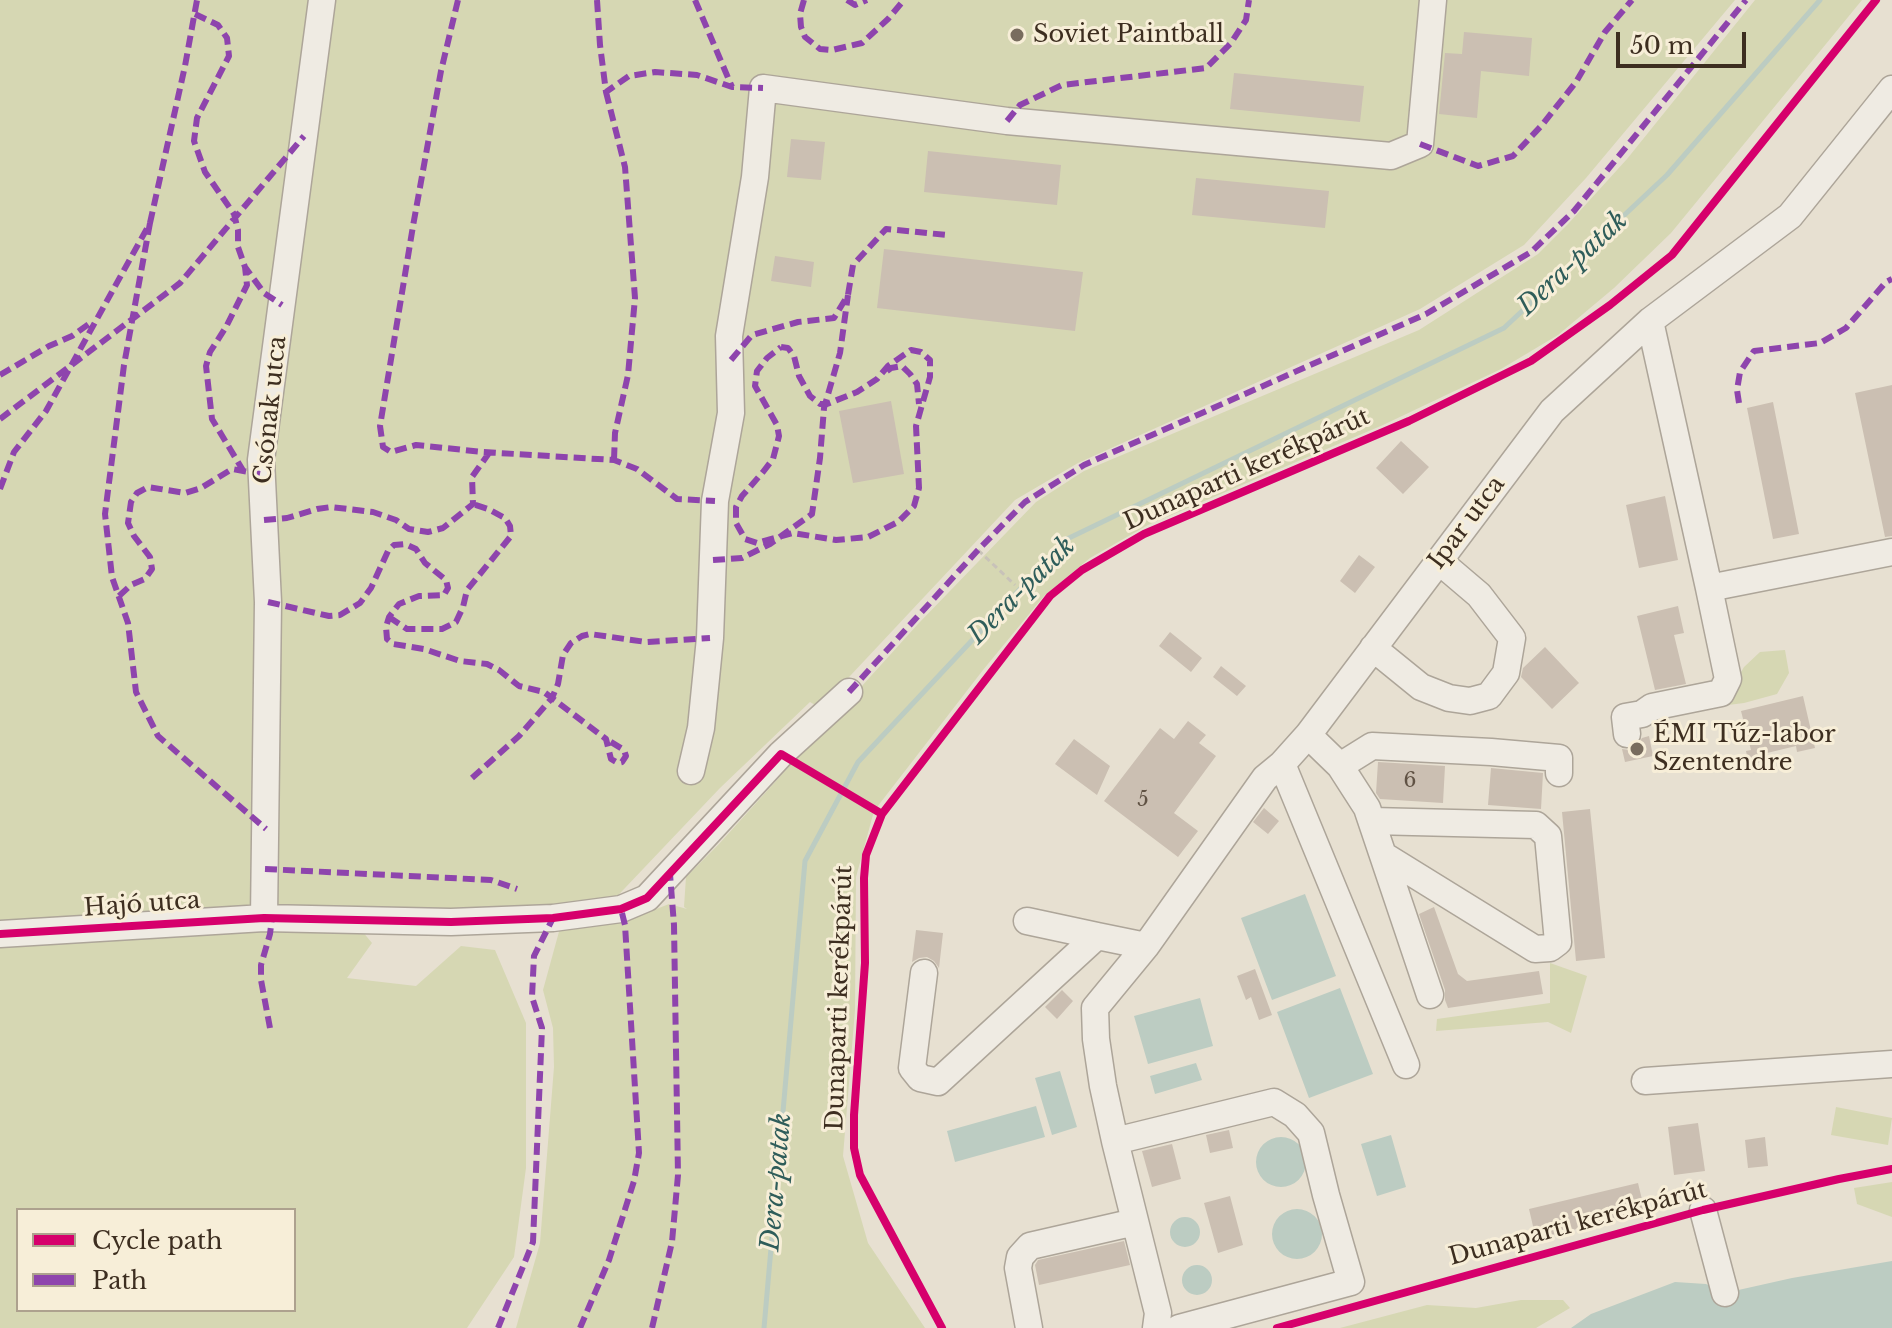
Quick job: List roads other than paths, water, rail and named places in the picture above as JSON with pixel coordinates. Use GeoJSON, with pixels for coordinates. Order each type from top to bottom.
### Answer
{"type":"FeatureCollection","features":[{"type":"Feature","properties":{"kind":"street","name":"Csónak utca"},"geometry":{"type":"LineString","coordinates":[[275,918],[268,602],[261,460],[322,0]]}},
{"type":"Feature","properties":{"kind":"street"},"geometry":{"type":"LineString","coordinates":[[691,771],[701,728],[710,638],[715,501],[731,413],[729,336],[755,177],[763,88],[1007,121],[1391,156],[1420,144],[1433,0]]}},
{"type":"Feature","properties":{"kind":"street","name":"Ipar utca"},"geometry":{"type":"LineString","coordinates":[[1115,1141],[1103,1086],[1095,1008],[1146,946],[1265,778],[1308,735],[1552,411],[1650,321],[1790,216],[1892,89]]}},
{"type":"Feature","properties":{"kind":"street"},"geometry":{"type":"LineString","coordinates":[[1627,734],[1625,717],[1642,714],[1652,707],[1721,693],[1728,679],[1650,321]]}},
{"type":"Feature","properties":{"kind":"street"},"geometry":{"type":"LineString","coordinates":[[1709,588],[1892,552]]}},
{"type":"Feature","properties":{"kind":"street"},"geometry":{"type":"LineString","coordinates":[[1373,648],[1421,687],[1449,698],[1470,701],[1489,696],[1506,673],[1512,638],[1479,595],[1439,561]]}},
{"type":"Feature","properties":{"kind":"street","name":"Hajó utca"},"geometry":{"type":"LineString","coordinates":[[0,934],[275,918],[451,922],[553,918],[621,909],[647,898],[781,754],[849,692]]}},
{"type":"Feature","properties":{"kind":"street"},"geometry":{"type":"LineString","coordinates":[[1308,735],[1340,766],[1367,808],[1430,995]]}},
{"type":"Feature","properties":{"kind":"street"},"geometry":{"type":"LineString","coordinates":[[1340,766],[1372,746],[1559,758],[1559,773]]}},
{"type":"Feature","properties":{"kind":"street"},"geometry":{"type":"LineString","coordinates":[[1282,764],[1406,1065]]}},
{"type":"Feature","properties":{"kind":"street"},"geometry":{"type":"LineString","coordinates":[[1372,821],[1536,825],[1548,836],[1558,942],[1550,948],[1535,949],[1383,855]]}},
{"type":"Feature","properties":{"kind":"street"},"geometry":{"type":"LineString","coordinates":[[1027,921],[1146,946]]}},
{"type":"Feature","properties":{"kind":"street"},"geometry":{"type":"LineString","coordinates":[[924,973],[912,1068],[920,1078],[938,1082],[1017,1002],[1097,936]]}},
{"type":"Feature","properties":{"kind":"street"},"geometry":{"type":"LineString","coordinates":[[1645,1081],[1892,1064]]}},
{"type":"Feature","properties":{"kind":"street"},"geometry":{"type":"LineString","coordinates":[[1156,1328],[1158,1313],[1115,1141],[1274,1102],[1295,1115],[1311,1133],[1351,1282],[1179,1328]]}},
{"type":"Feature","properties":{"kind":"street"},"geometry":{"type":"LineString","coordinates":[[1703,1210],[1725,1293]]}},
{"type":"Feature","properties":{"kind":"street"},"geometry":{"type":"LineString","coordinates":[[1029,1328],[1018,1268],[1020,1257],[1030,1246],[1135,1222]]}},
{"type":"Feature","properties":{"kind":"waterway","name":"Dera-patak"},"geometry":{"type":"LineString","coordinates":[[764,1328],[805,861],[858,762],[1067,539],[1504,328],[1667,175],[1820,0]]}},
{"type":"Feature","properties":{"kind":"place","name":"Soviet Paintball"},"geometry":{"type":"Point","coordinates":[1017,35]}},
{"type":"Feature","properties":{"kind":"place","name":"ÉMI Tűz-labor Szentendre"},"geometry":{"type":"Point","coordinates":[1637,749]}}]}
